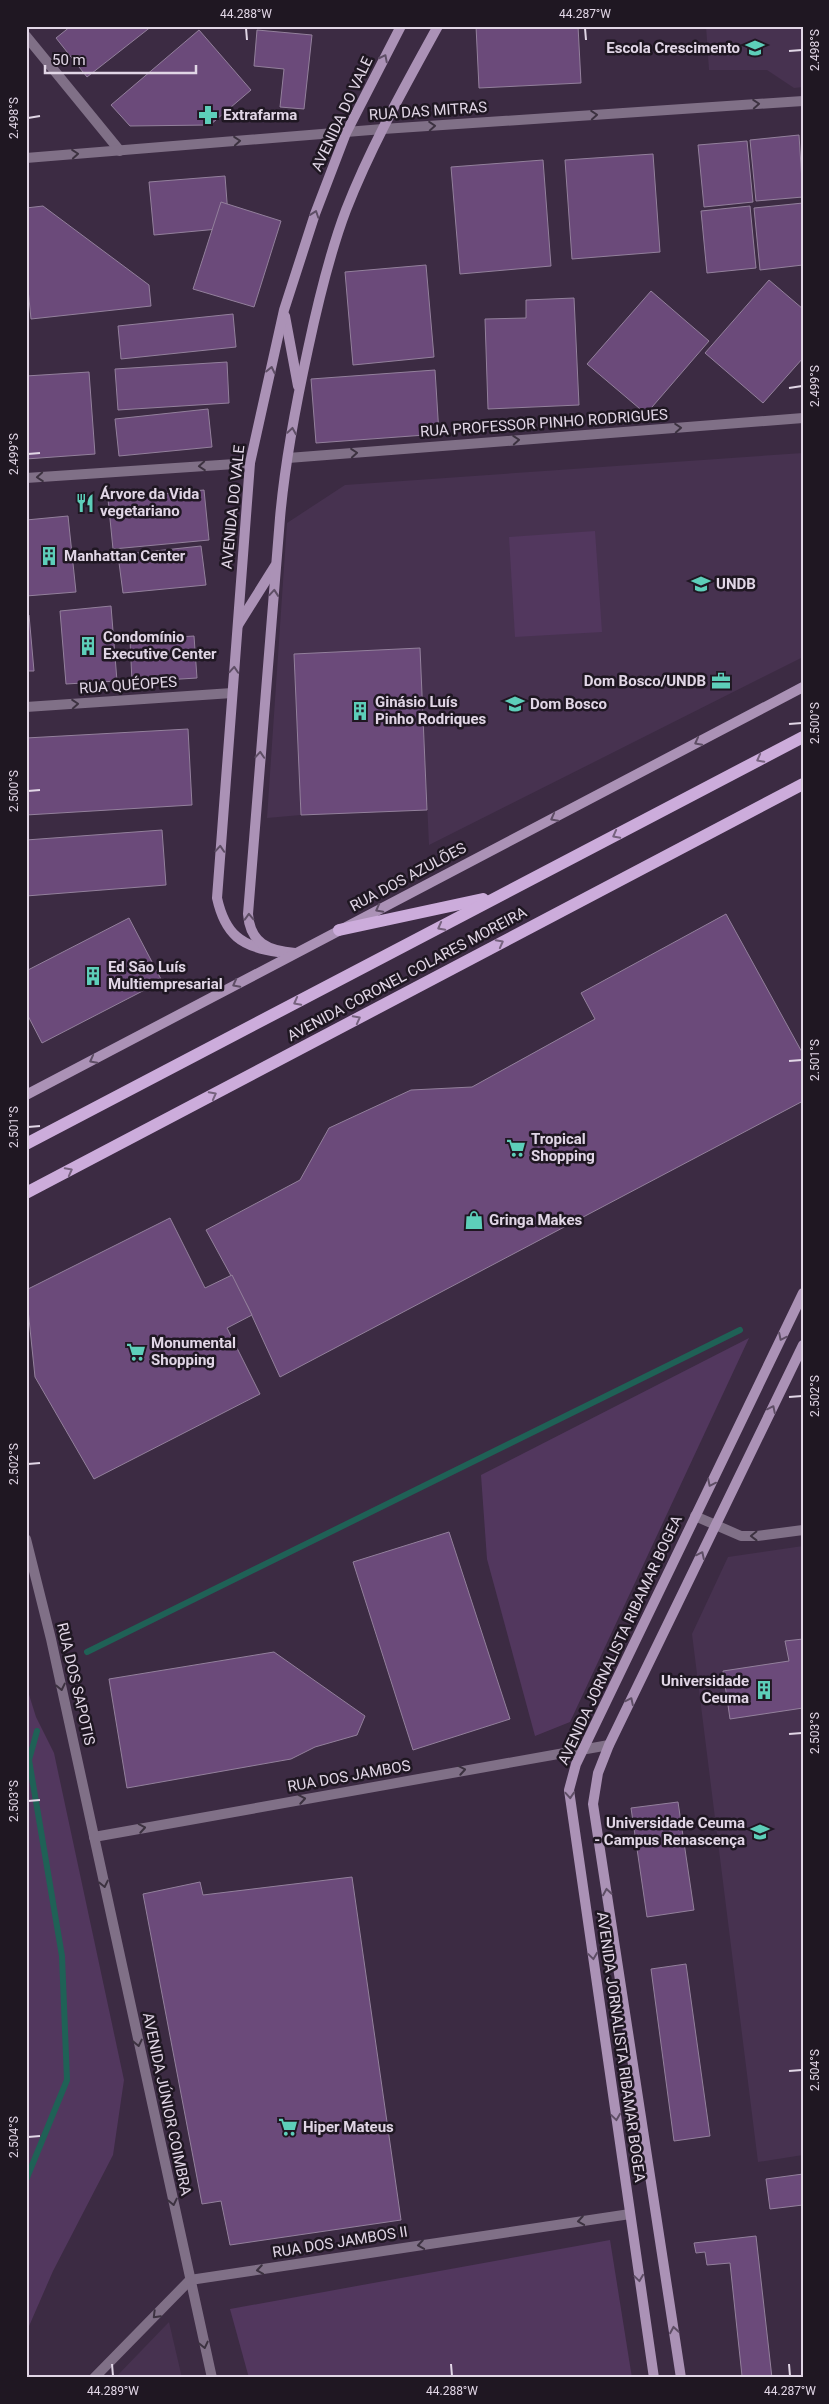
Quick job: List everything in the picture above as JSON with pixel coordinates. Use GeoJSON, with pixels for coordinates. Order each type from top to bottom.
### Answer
{"type":"FeatureCollection","features":[{"type":"Feature","properties":{"kind":"main road","name":"AVENIDA DO VALE"},"geometry":{"type":"LineString","coordinates":[[295,953],[261,950],[238,938],[224,922],[217,898],[250,463],[284,310],[314,214],[346,133],[401,26]]}},
{"type":"Feature","properties":{"kind":"main road","name":"AVENIDA DO VALE"},"geometry":{"type":"LineString","coordinates":[[278,952],[254,937],[250,930],[248,914],[276,564],[288,458],[299,391],[319,297],[346,210],[383,129],[438,26]]}},
{"type":"Feature","properties":{"kind":"main road"},"geometry":{"type":"LineString","coordinates":[[284,310],[299,391]]}},
{"type":"Feature","properties":{"kind":"main road"},"geometry":{"type":"LineString","coordinates":[[237,626],[276,564]]}},
{"type":"Feature","properties":{"kind":"main road","name":"RUA DOS AZULÕES"},"geometry":{"type":"LineString","coordinates":[[26,1095],[803,686]]}},
{"type":"Feature","properties":{"kind":"main road","name":"AVENIDA CORONEL COLARES MOREIRA"},"geometry":{"type":"LineString","coordinates":[[26,1144],[803,737]]}},
{"type":"Feature","properties":{"kind":"main road","name":"AVENIDA CORONEL COLARES MOREIRA"},"geometry":{"type":"LineString","coordinates":[[26,1194],[803,784]]}},
{"type":"Feature","properties":{"kind":"main road"},"geometry":{"type":"LineString","coordinates":[[339,930],[500,896]]}},
{"type":"Feature","properties":{"kind":"main road","name":"AVENIDA JORNALISTA RIBAMAR BOGEA"},"geometry":{"type":"LineString","coordinates":[[654,2378],[569,1790],[576,1764],[583,1749],[803,1293]]}},
{"type":"Feature","properties":{"kind":"main road","name":"AVENIDA JORNALISTA RIBAMAR BOGEA"},"geometry":{"type":"LineString","coordinates":[[681,2378],[594,1804],[598,1773],[609,1745],[803,1345]]}},
{"type":"Feature","properties":{"kind":"street"},"geometry":{"type":"LineString","coordinates":[[26,36],[120,151]]}},
{"type":"Feature","properties":{"kind":"street","name":"RUA DAS MITRAS"},"geometry":{"type":"LineString","coordinates":[[26,158],[383,129],[803,101]]}},
{"type":"Feature","properties":{"kind":"street","name":"RUA PROFESSOR PINHO RODRIGUES"},"geometry":{"type":"LineString","coordinates":[[288,458],[803,418]]}},
{"type":"Feature","properties":{"kind":"street"},"geometry":{"type":"LineString","coordinates":[[26,478],[250,463]]}},
{"type":"Feature","properties":{"kind":"street","name":"RUA QUÉOPES"},"geometry":{"type":"LineString","coordinates":[[26,707],[232,693]]}},
{"type":"Feature","properties":{"kind":"street"},"geometry":{"type":"LineString","coordinates":[[695,1516],[741,1536],[757,1536],[803,1530]]}},
{"type":"Feature","properties":{"kind":"street","name":"RUA DOS SAPOTIS"},"geometry":{"type":"LineString","coordinates":[[26,1539],[51,1639],[94,1837]]}},
{"type":"Feature","properties":{"kind":"street","name":"RUA DOS JAMBOS"},"geometry":{"type":"LineString","coordinates":[[94,1837],[609,1745]]}},
{"type":"Feature","properties":{"kind":"street","name":"AVENIDA JÚNIOR COIMBRA"},"geometry":{"type":"LineString","coordinates":[[94,1837],[212,2378]]}},
{"type":"Feature","properties":{"kind":"street","name":"RUA DOS JAMBOS II"},"geometry":{"type":"LineString","coordinates":[[190,2280],[630,2214]]}},
{"type":"Feature","properties":{"kind":"street"},"geometry":{"type":"LineString","coordinates":[[94,2378],[190,2280]]}},
{"type":"Feature","properties":{"kind":"shaded area","name":"Escola Crescimento"},"geometry":{"type":"Polygon","coordinates":[[[706,26],[803,26],[803,87],[794,88],[767,70],[709,70],[706,26]]]}},
{"type":"Feature","properties":{"kind":"shaded area"},"geometry":{"type":"Polygon","coordinates":[[[803,453],[803,657],[429,845],[420,649],[294,654],[301,815],[267,818],[287,523],[345,485],[803,453]]]}},
{"type":"Feature","properties":{"kind":"shaded area"},"geometry":{"type":"Polygon","coordinates":[[[595,531],[602,632],[515,637],[509,537],[595,531]]]}},
{"type":"Feature","properties":{"kind":"shaded area"},"geometry":{"type":"Polygon","coordinates":[[[749,1338],[570,1722],[535,1736],[487,1559],[481,1475],[749,1338]]]}},
{"type":"Feature","properties":{"kind":"shaded area","name":"Universidade Ceuma - Campus Renascença"},"geometry":{"type":"Polygon","coordinates":[[[803,1546],[803,2155],[758,2162],[692,1634],[728,1557],[803,1546]]]}},
{"type":"Feature","properties":{"kind":"shaded area"},"geometry":{"type":"Polygon","coordinates":[[[26,1685],[36,1717],[54,1753],[124,2080],[113,2155],[53,2271],[26,2333],[26,1685]]]}},
{"type":"Feature","properties":{"kind":"shaded area"},"geometry":{"type":"Polygon","coordinates":[[[610,2240],[632,2378],[249,2378],[230,2309],[610,2240]]]}},
{"type":"Feature","properties":{"kind":"shaded area"},"geometry":{"type":"Polygon","coordinates":[[[169,2322],[182,2378],[115,2378],[169,2322]]]}},
{"type":"Feature","properties":{"kind":"building"},"geometry":{"type":"Polygon","coordinates":[[[71,26],[152,26],[87,77],[56,38],[71,26]]]}},
{"type":"Feature","properties":{"kind":"building"},"geometry":{"type":"Polygon","coordinates":[[[476,26],[578,26],[581,83],[479,88],[476,26]]]}},
{"type":"Feature","properties":{"kind":"building"},"geometry":{"type":"Polygon","coordinates":[[[199,30],[251,90],[210,125],[130,126],[111,105],[199,30]]]}},
{"type":"Feature","properties":{"kind":"building"},"geometry":{"type":"Polygon","coordinates":[[[257,30],[312,35],[304,109],[280,107],[284,69],[254,66],[257,30]]]}},
{"type":"Feature","properties":{"kind":"building"},"geometry":{"type":"Polygon","coordinates":[[[799,135],[803,197],[756,201],[750,140],[799,135]]]}},
{"type":"Feature","properties":{"kind":"building"},"geometry":{"type":"Polygon","coordinates":[[[747,141],[753,202],[704,207],[698,145],[747,141]]]}},
{"type":"Feature","properties":{"kind":"building"},"geometry":{"type":"Polygon","coordinates":[[[653,154],[660,252],[572,259],[565,160],[653,154]]]}},
{"type":"Feature","properties":{"kind":"building"},"geometry":{"type":"Polygon","coordinates":[[[543,160],[551,266],[460,274],[451,167],[543,160]]]}},
{"type":"Feature","properties":{"kind":"building"},"geometry":{"type":"Polygon","coordinates":[[[225,176],[229,228],[154,235],[149,182],[225,176]]]}},
{"type":"Feature","properties":{"kind":"building"},"geometry":{"type":"Polygon","coordinates":[[[221,202],[281,221],[254,307],[193,289],[221,202]]]}},
{"type":"Feature","properties":{"kind":"building"},"geometry":{"type":"Polygon","coordinates":[[[803,203],[803,265],[760,270],[754,208],[803,203]]]}},
{"type":"Feature","properties":{"kind":"building"},"geometry":{"type":"Polygon","coordinates":[[[43,206],[149,285],[151,306],[31,319],[26,269],[26,208],[43,206]]]}},
{"type":"Feature","properties":{"kind":"building"},"geometry":{"type":"Polygon","coordinates":[[[750,206],[756,268],[707,273],[701,211],[750,206]]]}},
{"type":"Feature","properties":{"kind":"building"},"geometry":{"type":"Polygon","coordinates":[[[426,265],[434,357],[353,365],[345,272],[426,265]]]}},
{"type":"Feature","properties":{"kind":"building"},"geometry":{"type":"Polygon","coordinates":[[[769,280],[803,309],[803,358],[763,403],[705,353],[769,280]]]}},
{"type":"Feature","properties":{"kind":"building"},"geometry":{"type":"Polygon","coordinates":[[[651,291],[709,341],[646,414],[587,364],[651,291]]]}},
{"type":"Feature","properties":{"kind":"building"},"geometry":{"type":"Polygon","coordinates":[[[574,298],[579,405],[488,409],[485,319],[526,318],[526,300],[574,298]]]}},
{"type":"Feature","properties":{"kind":"building"},"geometry":{"type":"Polygon","coordinates":[[[233,314],[236,347],[121,359],[118,326],[233,314]]]}},
{"type":"Feature","properties":{"kind":"building"},"geometry":{"type":"Polygon","coordinates":[[[227,362],[229,403],[118,410],[115,369],[227,362]]]}},
{"type":"Feature","properties":{"kind":"building"},"geometry":{"type":"Polygon","coordinates":[[[435,370],[439,434],[316,443],[311,379],[435,370]]]}},
{"type":"Feature","properties":{"kind":"building"},"geometry":{"type":"Polygon","coordinates":[[[89,372],[95,454],[26,459],[26,376],[89,372]]]}},
{"type":"Feature","properties":{"kind":"building"},"geometry":{"type":"Polygon","coordinates":[[[208,409],[212,447],[119,456],[115,419],[208,409]]]}},
{"type":"Feature","properties":{"kind":"building"},"geometry":{"type":"Polygon","coordinates":[[[204,490],[209,540],[113,549],[108,499],[204,490]]]}},
{"type":"Feature","properties":{"kind":"building","name":"Manhattan Center"},"geometry":{"type":"Polygon","coordinates":[[[68,516],[76,592],[26,596],[26,520],[68,516]]]}},
{"type":"Feature","properties":{"kind":"building"},"geometry":{"type":"Polygon","coordinates":[[[201,546],[206,585],[123,593],[118,555],[201,546]]]}},
{"type":"Feature","properties":{"kind":"building","name":"Condomínio Executive Center"},"geometry":{"type":"Polygon","coordinates":[[[111,606],[117,681],[66,684],[60,611],[111,606]]]}},
{"type":"Feature","properties":{"kind":"building"},"geometry":{"type":"Polygon","coordinates":[[[26,615],[29,615],[34,671],[26,671],[26,615]]]}},
{"type":"Feature","properties":{"kind":"building"},"geometry":{"type":"Polygon","coordinates":[[[194,636],[197,678],[132,682],[130,640],[194,636]]]}},
{"type":"Feature","properties":{"kind":"building","name":"Ginásio Luís Pinho Rodriques"},"geometry":{"type":"Polygon","coordinates":[[[420,648],[427,810],[301,815],[294,654],[420,648]]]}},
{"type":"Feature","properties":{"kind":"building"},"geometry":{"type":"Polygon","coordinates":[[[188,729],[192,805],[26,815],[26,738],[188,729]]]}},
{"type":"Feature","properties":{"kind":"building"},"geometry":{"type":"Polygon","coordinates":[[[162,830],[166,885],[26,896],[26,840],[162,830]]]}},
{"type":"Feature","properties":{"kind":"building","name":"Tropical Shopping"},"geometry":{"type":"Polygon","coordinates":[[[726,914],[803,1054],[803,1101],[280,1377],[248,1307],[206,1230],[300,1180],[329,1128],[411,1090],[472,1087],[595,1019],[581,993],[726,914]]]}},
{"type":"Feature","properties":{"kind":"building","name":"Ed São Luís Multiempresarial"},"geometry":{"type":"Polygon","coordinates":[[[129,918],[162,981],[42,1043],[26,1012],[26,971],[129,918]]]}},
{"type":"Feature","properties":{"kind":"building","name":"Monumental Shopping"},"geometry":{"type":"Polygon","coordinates":[[[170,1218],[205,1288],[232,1275],[252,1315],[227,1328],[260,1394],[94,1479],[35,1377],[26,1290],[170,1218]]]}},
{"type":"Feature","properties":{"kind":"building"},"geometry":{"type":"Polygon","coordinates":[[[449,1532],[510,1719],[413,1750],[353,1562],[449,1532]]]}},
{"type":"Feature","properties":{"kind":"building","name":"Universidade Ceuma"},"geometry":{"type":"Polygon","coordinates":[[[803,1639],[803,1708],[730,1719],[723,1671],[789,1661],[785,1641],[803,1639]]]}},
{"type":"Feature","properties":{"kind":"building"},"geometry":{"type":"Polygon","coordinates":[[[274,1652],[365,1716],[357,1735],[315,1747],[291,1759],[127,1788],[109,1679],[274,1652]]]}},
{"type":"Feature","properties":{"kind":"building"},"geometry":{"type":"Polygon","coordinates":[[[678,1802],[694,1910],[647,1917],[631,1808],[678,1802]]]}},
{"type":"Feature","properties":{"kind":"building","name":"Hiper Mateus"},"geometry":{"type":"Polygon","coordinates":[[[352,1877],[401,2220],[230,2245],[221,2201],[202,2204],[143,1894],[200,1882],[203,1895],[352,1877]]]}},
{"type":"Feature","properties":{"kind":"building"},"geometry":{"type":"Polygon","coordinates":[[[686,1964],[710,2136],[674,2141],[651,1969],[686,1964]]]}},
{"type":"Feature","properties":{"kind":"building"},"geometry":{"type":"Polygon","coordinates":[[[803,2174],[803,2205],[770,2209],[766,2179],[803,2174]]]}},
{"type":"Feature","properties":{"kind":"building"},"geometry":{"type":"Polygon","coordinates":[[[756,2236],[772,2378],[726,2378],[742,2376],[730,2263],[707,2265],[705,2252],[696,2253],[694,2243],[756,2236]]]}},
{"type":"Feature","properties":{"kind":"waterway"},"geometry":{"type":"LineString","coordinates":[[87,1652],[740,1330]]}},
{"type":"Feature","properties":{"kind":"waterway"},"geometry":{"type":"LineString","coordinates":[[26,2180],[67,2080],[62,1956],[29,1760],[37,1731]]}},
{"type":"Feature","properties":{"kind":"place","name":"Escola Crescimento"},"geometry":{"type":"Point","coordinates":[755,48]}},
{"type":"Feature","properties":{"kind":"place","name":"Extrafarma"},"geometry":{"type":"Point","coordinates":[208,115]}},
{"type":"Feature","properties":{"kind":"place","name":"Árvore da Vida vegetariano"},"geometry":{"type":"Point","coordinates":[85,503]}},
{"type":"Feature","properties":{"kind":"place","name":"Manhattan Center"},"geometry":{"type":"Point","coordinates":[49,556]}},
{"type":"Feature","properties":{"kind":"place","name":"UNDB"},"geometry":{"type":"Point","coordinates":[701,584]}},
{"type":"Feature","properties":{"kind":"place","name":"Condomínio Executive Center"},"geometry":{"type":"Point","coordinates":[88,646]}},
{"type":"Feature","properties":{"kind":"place","name":"Dom Bosco/UNDB"},"geometry":{"type":"Point","coordinates":[721,681]}},
{"type":"Feature","properties":{"kind":"place","name":"Dom Bosco"},"geometry":{"type":"Point","coordinates":[515,704]}},
{"type":"Feature","properties":{"kind":"place","name":"Ginásio Luís Pinho Rodriques"},"geometry":{"type":"Point","coordinates":[360,711]}},
{"type":"Feature","properties":{"kind":"place","name":"Ed São Luís Multiempresarial"},"geometry":{"type":"Point","coordinates":[93,976]}},
{"type":"Feature","properties":{"kind":"place","name":"Tropical Shopping"},"geometry":{"type":"Point","coordinates":[516,1148]}},
{"type":"Feature","properties":{"kind":"place","name":"Gringa Makes"},"geometry":{"type":"Point","coordinates":[474,1220]}},
{"type":"Feature","properties":{"kind":"place","name":"Monumental Shopping"},"geometry":{"type":"Point","coordinates":[136,1352]}},
{"type":"Feature","properties":{"kind":"place","name":"Universidade Ceuma"},"geometry":{"type":"Point","coordinates":[764,1690]}},
{"type":"Feature","properties":{"kind":"place","name":"Universidade Ceuma - Campus Renascença"},"geometry":{"type":"Point","coordinates":[760,1832]}},
{"type":"Feature","properties":{"kind":"place","name":"Hiper Mateus"},"geometry":{"type":"Point","coordinates":[288,2127]}}]}
